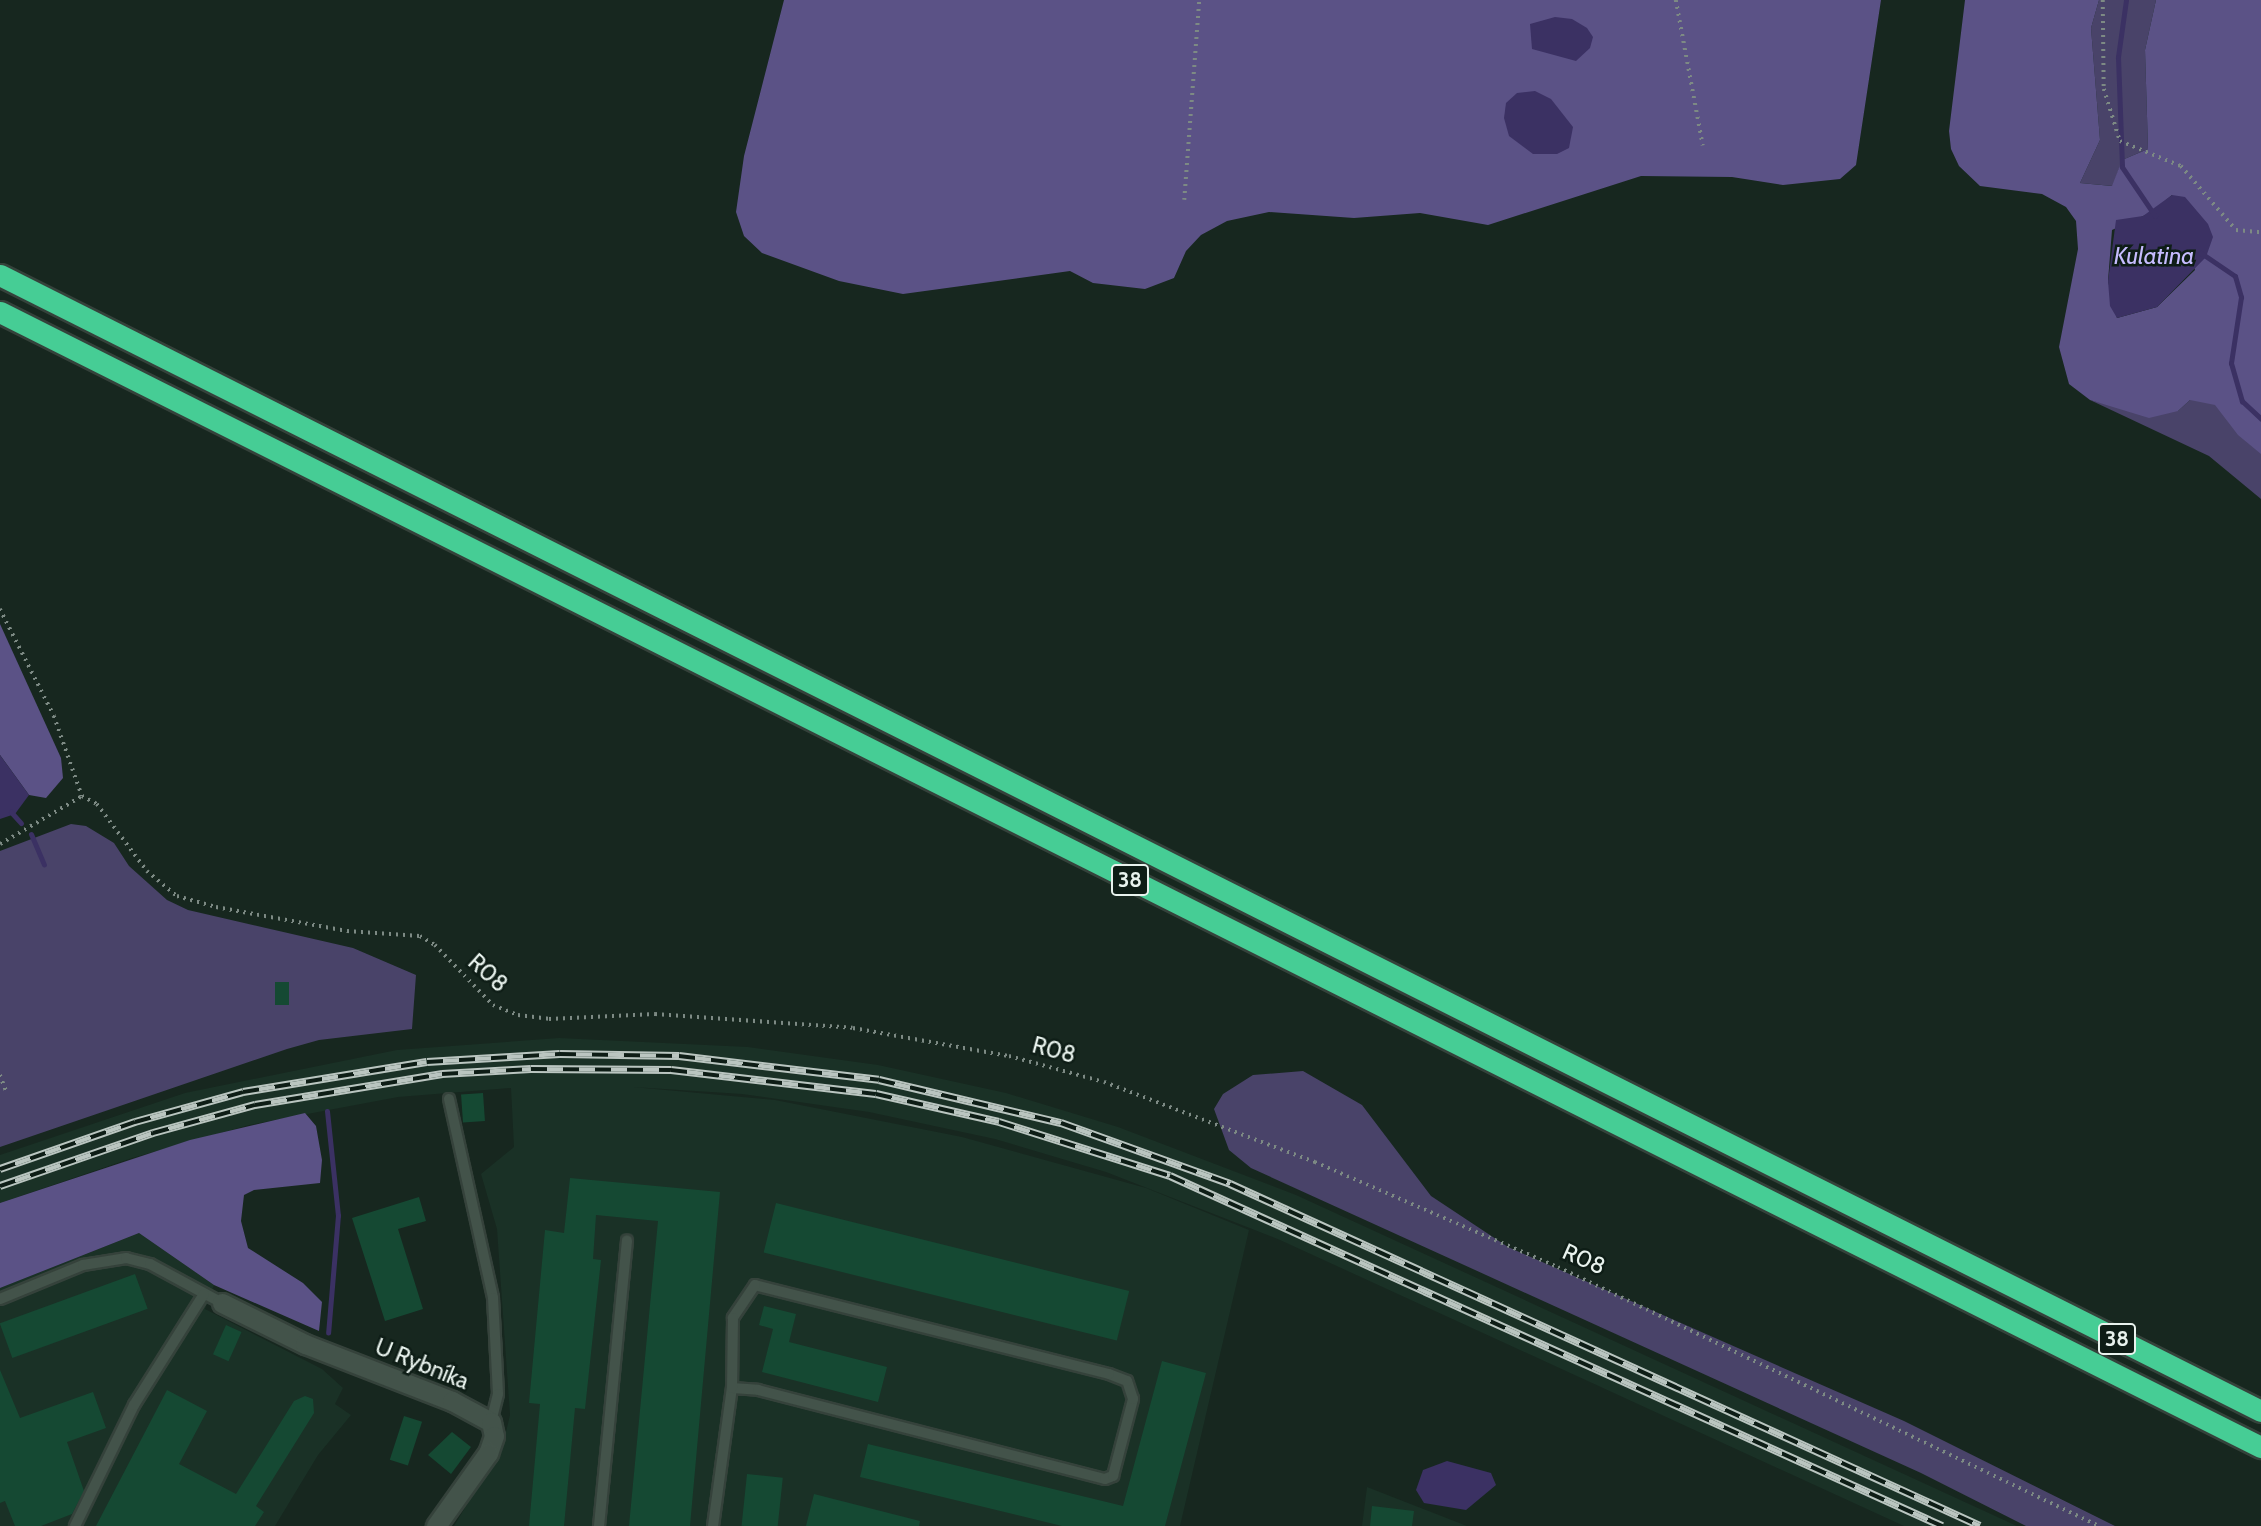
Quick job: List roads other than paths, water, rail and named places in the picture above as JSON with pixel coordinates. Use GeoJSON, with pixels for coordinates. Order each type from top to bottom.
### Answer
{"type":"FeatureCollection","features":[{"type":"Feature","properties":{"kind":"highway","name":"38"},"geometry":{"type":"LineString","coordinates":[[0,275],[2261,1411]]}},
{"type":"Feature","properties":{"kind":"highway","name":"38"},"geometry":{"type":"LineString","coordinates":[[0,315],[68,346],[2261,1447]]}},
{"type":"Feature","properties":{"kind":"street","name":"U Rybníka"},"geometry":{"type":"LineString","coordinates":[[222,1303],[305,1344],[452,1401],[491,1422]]}},
{"type":"Feature","properties":{"kind":"street"},"geometry":{"type":"LineString","coordinates":[[436,1526],[488,1453],[494,1436],[491,1422]]}},
{"type":"Feature","properties":{"kind":"lane"},"geometry":{"type":"LineString","coordinates":[[449,1099],[493,1298],[498,1394],[491,1422]]}},
{"type":"Feature","properties":{"kind":"lane"},"geometry":{"type":"LineString","coordinates":[[599,1526],[627,1240]]}},
{"type":"Feature","properties":{"kind":"lane"},"geometry":{"type":"LineString","coordinates":[[0,1299],[83,1265],[126,1258],[150,1264],[222,1303]]}},
{"type":"Feature","properties":{"kind":"lane"},"geometry":{"type":"LineString","coordinates":[[713,1526],[732,1388],[733,1318],[755,1285],[1109,1374],[1127,1381],[1133,1399],[1113,1476],[1105,1479],[758,1390],[732,1388]]}},
{"type":"Feature","properties":{"kind":"lane"},"geometry":{"type":"LineString","coordinates":[[75,1526],[134,1405],[204,1294]]}},
{"type":"Feature","properties":{"kind":"water"},"geometry":{"type":"Polygon","coordinates":[[[1555,17],[1572,19],[1587,28],[1593,37],[1590,48],[1576,61],[1532,49],[1530,24],[1555,17]]]}},
{"type":"Feature","properties":{"kind":"water"},"geometry":{"type":"Polygon","coordinates":[[[1535,91],[1551,99],[1573,127],[1569,148],[1557,154],[1533,154],[1509,136],[1504,118],[1506,103],[1517,93],[1535,91]]]}},
{"type":"Feature","properties":{"kind":"water","name":"Kulatina"},"geometry":{"type":"Polygon","coordinates":[[[2172,195],[2185,197],[2208,224],[2213,237],[2206,257],[2157,307],[2117,318],[2110,306],[2108,281],[2116,220],[2143,216],[2172,195]]]}},
{"type":"Feature","properties":{"kind":"water"},"geometry":{"type":"Polygon","coordinates":[[[0,755],[29,795],[15,814],[0,819],[0,755]]]}},
{"type":"Feature","properties":{"kind":"water"},"geometry":{"type":"Polygon","coordinates":[[[1447,1461],[1491,1473],[1496,1485],[1466,1510],[1424,1503],[1416,1490],[1423,1470],[1447,1461]]]}},
{"type":"Feature","properties":{"kind":"waterway"},"geometry":{"type":"LineString","coordinates":[[2126,0],[2118,57],[2122,167],[2155,216]]}},
{"type":"Feature","properties":{"kind":"waterway"},"geometry":{"type":"LineString","coordinates":[[2201,253],[2235,276],[2241,297],[2231,363],[2242,401],[2261,419]]}},
{"type":"Feature","properties":{"kind":"waterway"},"geometry":{"type":"LineString","coordinates":[[11,812],[21,823]]}},
{"type":"Feature","properties":{"kind":"waterway"},"geometry":{"type":"LineString","coordinates":[[31,834],[44,864]]}},
{"type":"Feature","properties":{"kind":"waterway"},"geometry":{"type":"LineString","coordinates":[[327,1111],[338,1215],[328,1333]]}},
{"type":"Feature","properties":{"kind":"railway"},"geometry":{"type":"LineString","coordinates":[[0,1169],[135,1122],[243,1092],[427,1062],[560,1054],[679,1056],[879,1080],[1061,1123],[1230,1184],[1980,1526]]}},
{"type":"Feature","properties":{"kind":"railway"},"geometry":{"type":"LineString","coordinates":[[0,1186],[153,1133],[255,1105],[442,1074],[531,1069],[671,1070],[876,1094],[999,1122],[1170,1176],[1942,1526]]}}]}
